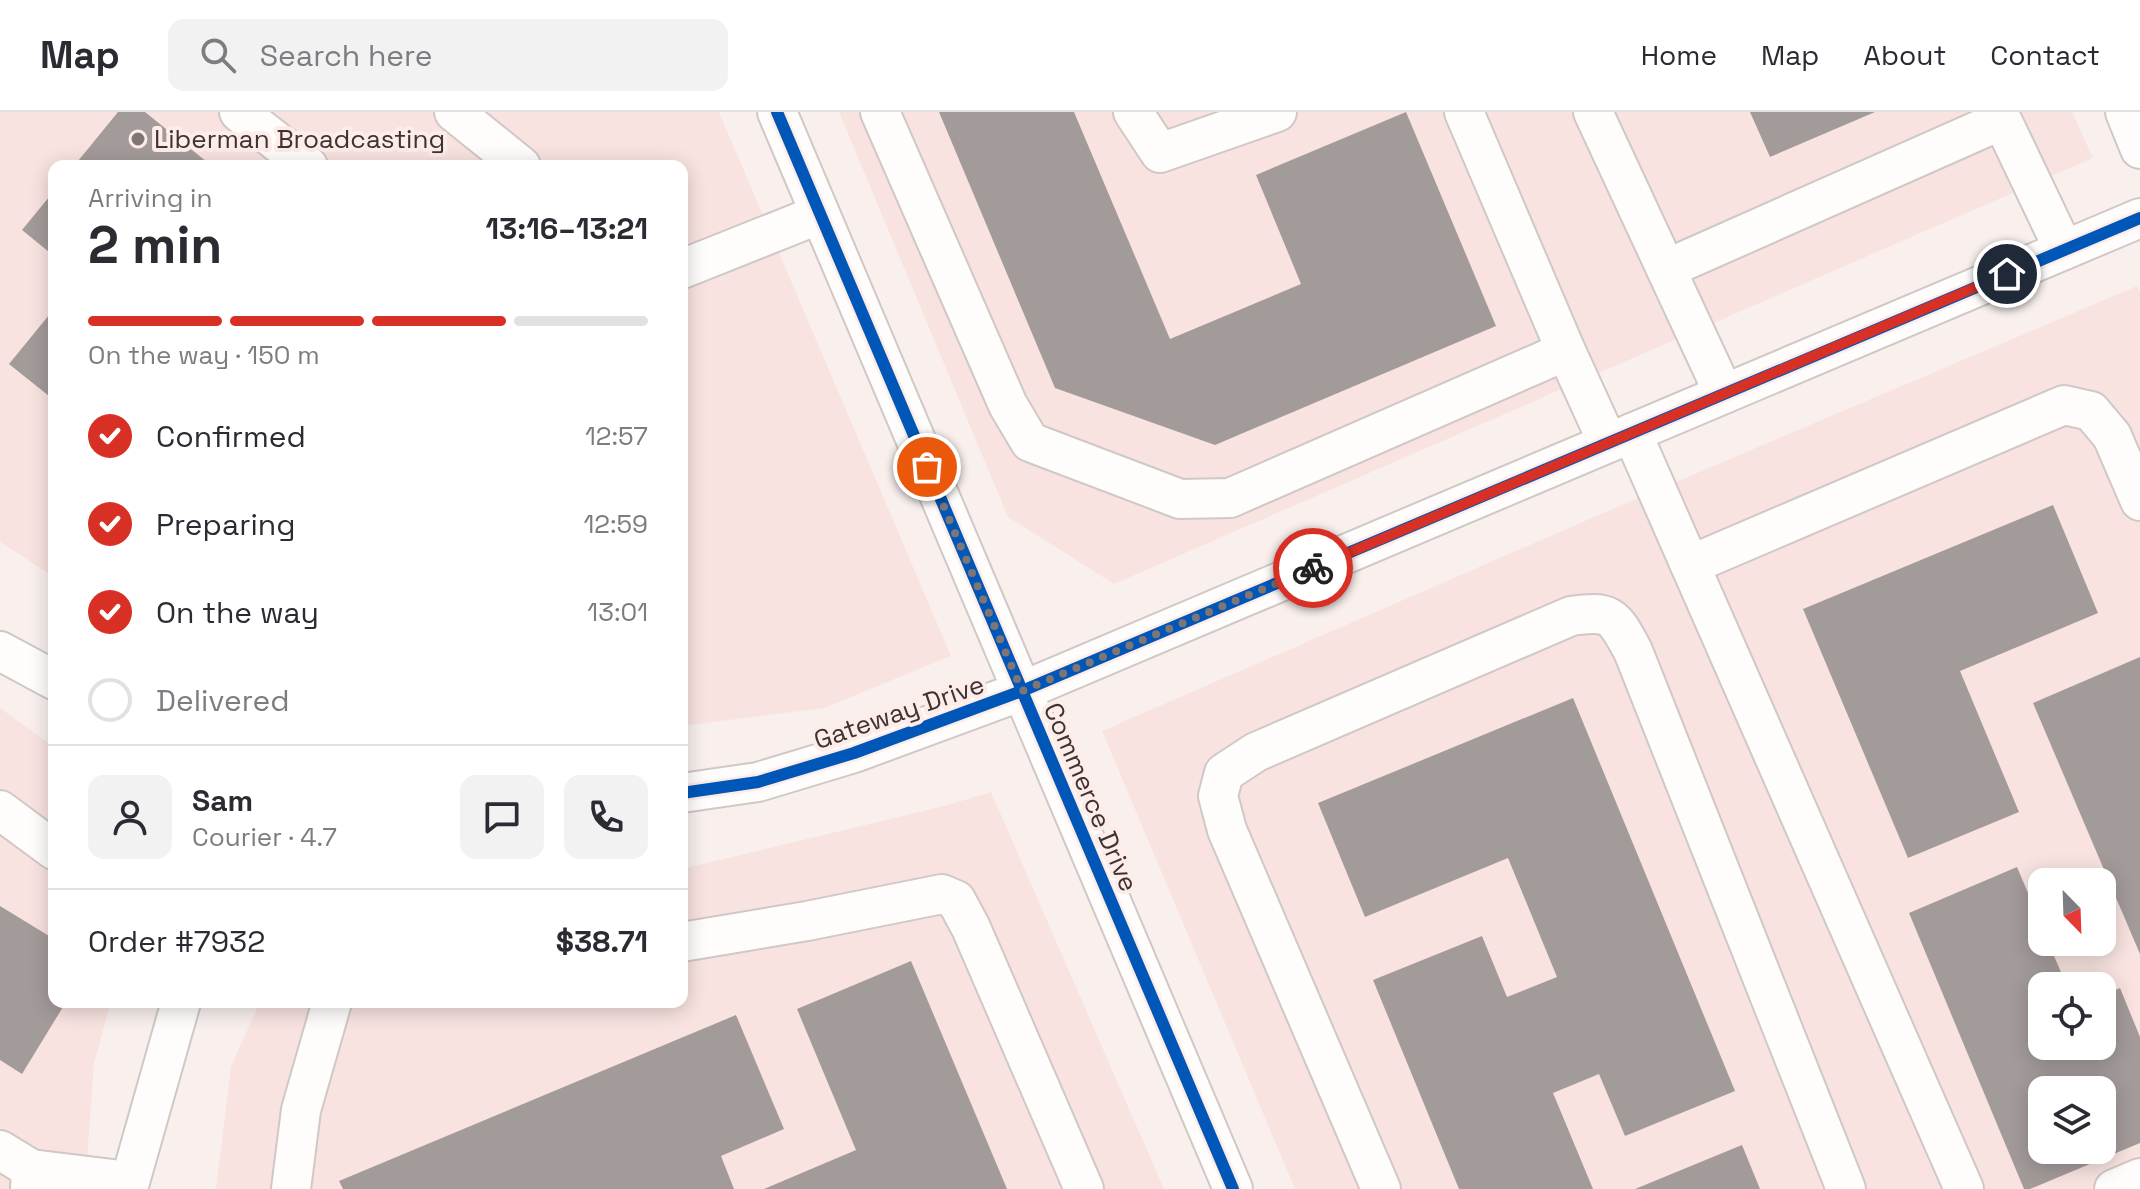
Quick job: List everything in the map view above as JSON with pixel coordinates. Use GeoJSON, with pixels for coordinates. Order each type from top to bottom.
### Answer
{"type":"FeatureCollection","features":[{"type":"Feature","properties":{"kind":"street"},"geometry":{"type":"LineString","coordinates":[[239,112],[300,160]]}},
{"type":"Feature","properties":{"kind":"street"},"geometry":{"type":"LineString","coordinates":[[454,112],[514,160]]}},
{"type":"Feature","properties":{"kind":"street","name":"Commerce Drive"},"geometry":{"type":"LineString","coordinates":[[777,112],[1233,1189]]}},
{"type":"Feature","properties":{"kind":"street"},"geometry":{"type":"LineString","coordinates":[[880,112],[1008,405],[1030,442],[1180,499],[1230,498],[1566,351]]}},
{"type":"Feature","properties":{"kind":"street"},"geometry":{"type":"LineString","coordinates":[[1133,112],[1160,153],[1277,112]]}},
{"type":"Feature","properties":{"kind":"street"},"geometry":{"type":"LineString","coordinates":[[1464,112],[1566,351],[1620,438],[1690,565],[1964,1189]]}},
{"type":"Feature","properties":{"kind":"street"},"geometry":{"type":"LineString","coordinates":[[1593,112],[1724,394]]}},
{"type":"Feature","properties":{"kind":"street"},"geometry":{"type":"LineString","coordinates":[[2125,112],[2140,149]]}},
{"type":"Feature","properties":{"kind":"street"},"geometry":{"type":"LineString","coordinates":[[1666,269],[2002,120],[2064,250]]}},
{"type":"Feature","properties":{"kind":"street"},"geometry":{"type":"LineString","coordinates":[[688,267],[820,214]]}},
{"type":"Feature","properties":{"kind":"street","name":"Gateway Drive"},"geometry":{"type":"LineString","coordinates":[[688,792],[758,782],[854,753],[1022,691],[2140,218]]}},
{"type":"Feature","properties":{"kind":"street"},"geometry":{"type":"LineString","coordinates":[[1690,565],[2064,405],[2091,411],[2112,436],[2140,501]]}},
{"type":"Feature","properties":{"kind":"street"},"geometry":{"type":"LineString","coordinates":[[1381,1189],[1227,830],[1218,796],[1224,773],[1256,752],[1571,616],[1596,612],[1617,621],[1633,651],[1846,1189]]}},
{"type":"Feature","properties":{"kind":"street"},"geometry":{"type":"LineString","coordinates":[[0,651],[48,677]]}},
{"type":"Feature","properties":{"kind":"street"},"geometry":{"type":"LineString","coordinates":[[0,810],[48,846]]}},
{"type":"Feature","properties":{"kind":"street"},"geometry":{"type":"LineString","coordinates":[[688,941],[942,894],[956,900],[1084,1189]]}},
{"type":"Feature","properties":{"kind":"street"},"geometry":{"type":"LineString","coordinates":[[20,1169],[129,1185],[179,1008]]}},
{"type":"Feature","properties":{"kind":"street"},"geometry":{"type":"LineString","coordinates":[[291,1189],[301,1110],[330,1008]]}},
{"type":"Feature","properties":{"kind":"street"},"geometry":{"type":"LineString","coordinates":[[2114,1189],[2140,1178]]}},
{"type":"Feature","properties":{"kind":"shaded area"},"geometry":{"type":"Polygon","coordinates":[[[0,112],[719,112],[951,656],[824,708],[688,725],[688,160],[48,160],[48,573],[0,542],[0,112]]]}},
{"type":"Feature","properties":{"kind":"shaded area"},"geometry":{"type":"Polygon","coordinates":[[[839,112],[2072,112],[2093,158],[1114,584],[1008,517],[839,112]]]}},
{"type":"Feature","properties":{"kind":"shaded area"},"geometry":{"type":"Polygon","coordinates":[[[2137,286],[2140,293],[2140,1189],[1295,1189],[1102,731],[2137,286]]]}},
{"type":"Feature","properties":{"kind":"shaded area"},"geometry":{"type":"Polygon","coordinates":[[[0,708],[48,743],[48,1008],[109,1008],[94,1063],[85,1189],[0,1189],[0,708]]]}},
{"type":"Feature","properties":{"kind":"shaded area"},"geometry":{"type":"Polygon","coordinates":[[[991,792],[1164,1189],[216,1189],[231,1066],[257,1008],[688,1008],[688,868],[991,792]]]}},
{"type":"Feature","properties":{"kind":"building","name":"Liberman Broadcasting"},"geometry":{"type":"Polygon","coordinates":[[[118,112],[145,112],[205,160],[79,160],[118,112]]]}},
{"type":"Feature","properties":{"kind":"building"},"geometry":{"type":"Polygon","coordinates":[[[939,112],[1074,112],[1170,339],[1301,284],[1256,175],[1406,112],[1496,326],[1215,445],[1055,388],[939,112]]]}},
{"type":"Feature","properties":{"kind":"building"},"geometry":{"type":"Polygon","coordinates":[[[1750,112],[1875,112],[1770,157],[1750,112]]]}},
{"type":"Feature","properties":{"kind":"building"},"geometry":{"type":"Polygon","coordinates":[[[48,198],[48,251],[22,230],[48,198]]]}},
{"type":"Feature","properties":{"kind":"building"},"geometry":{"type":"Polygon","coordinates":[[[48,316],[48,395],[9,364],[48,316]]]}},
{"type":"Feature","properties":{"kind":"building"},"geometry":{"type":"Polygon","coordinates":[[[2053,505],[2098,613],[1960,671],[2019,812],[1908,858],[1803,609],[2053,505]]]}},
{"type":"Feature","properties":{"kind":"building"},"geometry":{"type":"Polygon","coordinates":[[[2140,657],[2140,954],[2116,898],[2116,868],[2103,868],[2033,703],[2140,657]]]}},
{"type":"Feature","properties":{"kind":"building"},"geometry":{"type":"Polygon","coordinates":[[[1573,698],[1735,1091],[1625,1136],[1599,1074],[1553,1093],[1593,1189],[1459,1189],[1373,980],[1482,936],[1507,997],[1557,977],[1508,858],[1365,917],[1318,803],[1573,698]]]}},
{"type":"Feature","properties":{"kind":"building"},"geometry":{"type":"Polygon","coordinates":[[[2017,867],[2028,893],[2028,956],[2054,956],[2061,972],[2028,972],[2028,1060],[2116,1060],[2116,990],[2120,988],[2140,1037],[2140,1143],[2116,1153],[2116,1076],[2028,1076],[2028,1164],[2090,1164],[2024,1189],[1909,913],[2017,867]]]}},
{"type":"Feature","properties":{"kind":"building"},"geometry":{"type":"Polygon","coordinates":[[[0,906],[48,935],[48,1008],[62,1008],[22,1074],[0,1060],[0,906]]]}},
{"type":"Feature","properties":{"kind":"building"},"geometry":{"type":"Polygon","coordinates":[[[911,961],[1007,1189],[764,1189],[856,1150],[797,1009],[911,961]]]}},
{"type":"Feature","properties":{"kind":"building"},"geometry":{"type":"Polygon","coordinates":[[[736,1015],[784,1129],[721,1156],[734,1189],[343,1189],[339,1181],[736,1015]]]}},
{"type":"Feature","properties":{"kind":"building"},"geometry":{"type":"Polygon","coordinates":[[[1742,1145],[1760,1189],[1635,1189],[1742,1145]]]}},
{"type":"Feature","properties":{"kind":"cycle path"},"geometry":{"type":"LineString","coordinates":[[777,112],[1233,1189]]}},
{"type":"Feature","properties":{"kind":"cycle path"},"geometry":{"type":"LineString","coordinates":[[688,792],[758,782],[854,753],[1022,691],[2140,218]]}},
{"type":"Feature","properties":{"kind":"way so far"},"geometry":{"type":"LineString","coordinates":[[927,467],[1022,691],[1313,568]]}},
{"type":"Feature","properties":{"kind":"place","name":"Liberman Broadcasting"},"geometry":{"type":"Point","coordinates":[138,139]}},
{"type":"Feature","properties":{"kind":"route"},"geometry":{"type":"LineString","coordinates":[[1313,568],[2007,274]]}}]}
